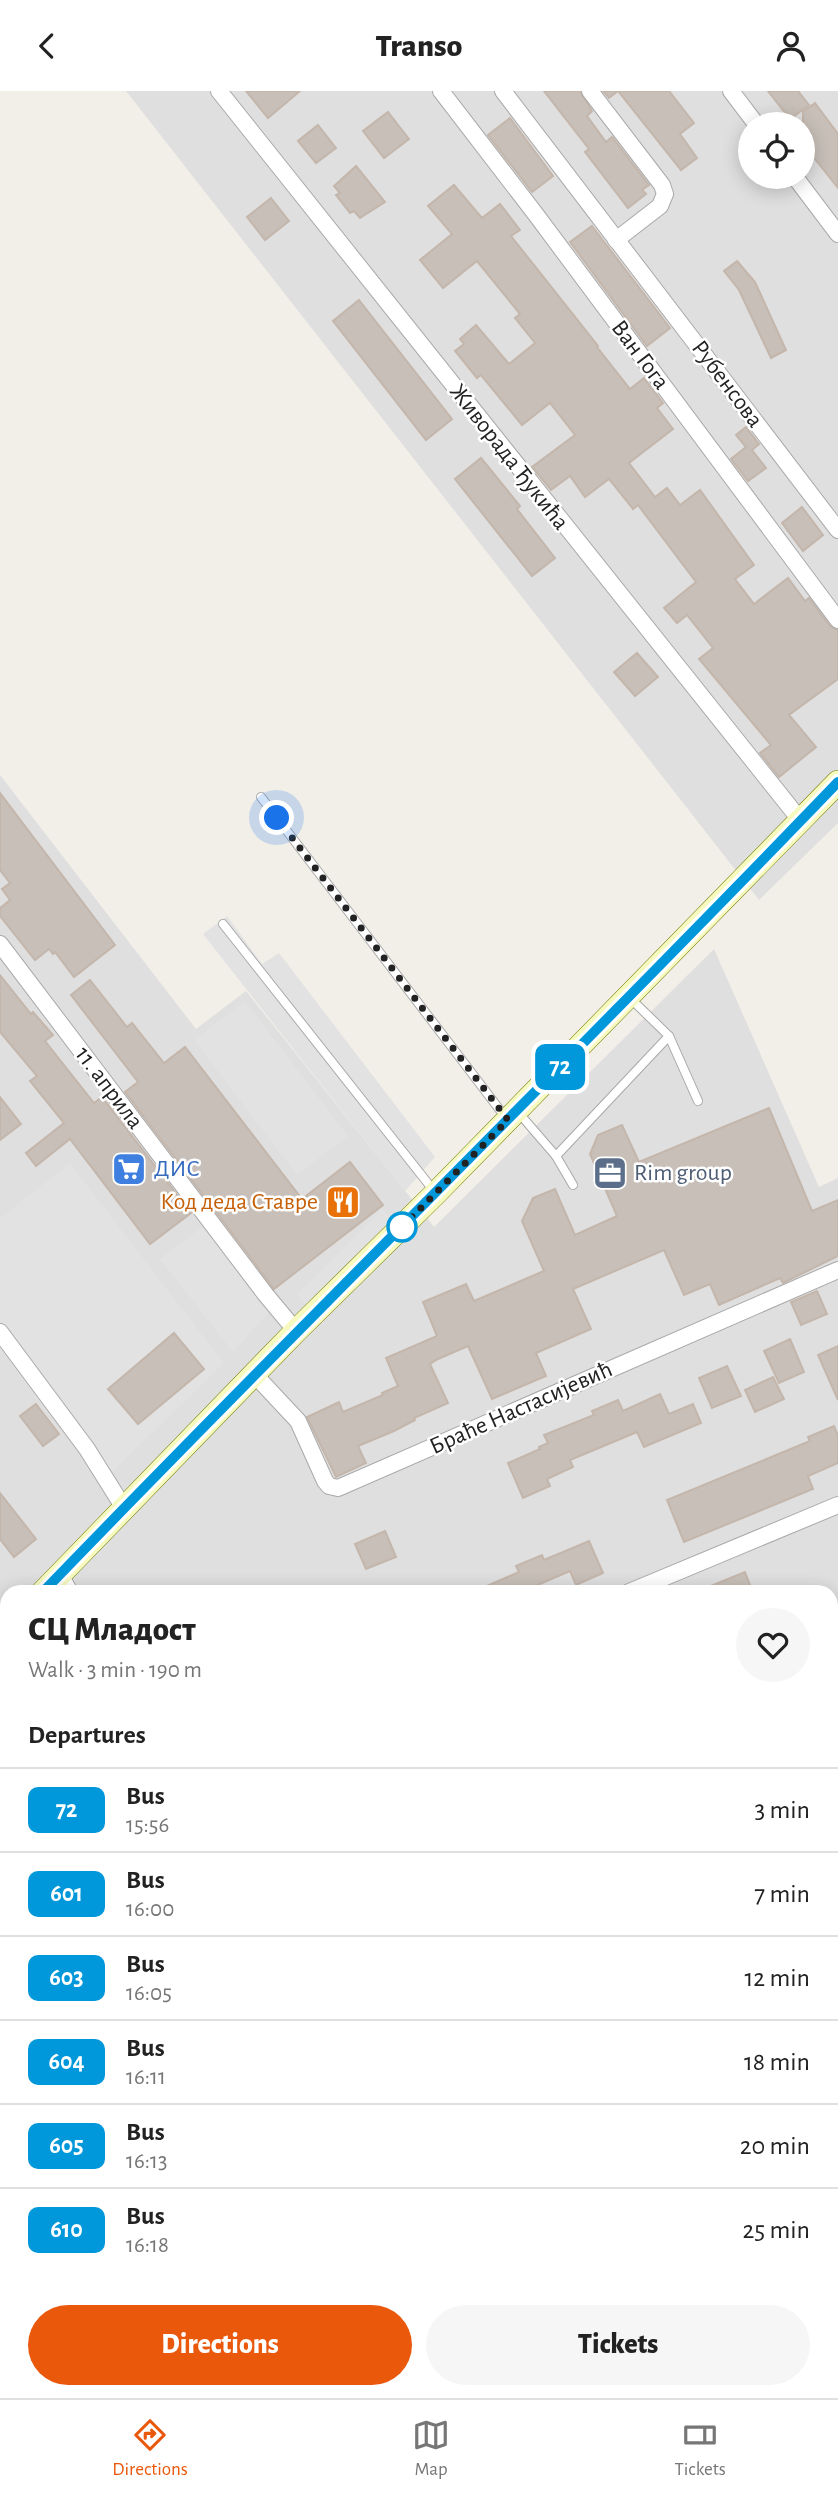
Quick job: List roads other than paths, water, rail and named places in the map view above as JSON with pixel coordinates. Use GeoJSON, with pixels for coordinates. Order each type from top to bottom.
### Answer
{"type":"FeatureCollection","features":[{"type":"Feature","properties":{"kind":"main road"},"geometry":{"type":"LineString","coordinates":[[49,1585],[838,782]]}},
{"type":"Feature","properties":{"kind":"street","name":"Живорада Ђукића"},"geometry":{"type":"LineString","coordinates":[[219,91],[801,821]]}},
{"type":"Feature","properties":{"kind":"street","name":"Ван Гога"},"geometry":{"type":"LineString","coordinates":[[441,91],[838,620]]}},
{"type":"Feature","properties":{"kind":"street","name":"Рубенсова"},"geometry":{"type":"LineString","coordinates":[[503,91],[838,530]]}},
{"type":"Feature","properties":{"kind":"street"},"geometry":{"type":"LineString","coordinates":[[590,91],[662,185],[665,194],[660,205],[616,240]]}},
{"type":"Feature","properties":{"kind":"street"},"geometry":{"type":"LineString","coordinates":[[731,91],[747,112]]}},
{"type":"Feature","properties":{"kind":"street"},"geometry":{"type":"LineString","coordinates":[[804,189],[838,234]]}},
{"type":"Feature","properties":{"kind":"street","name":"11. априла"},"geometry":{"type":"LineString","coordinates":[[0,944],[296,1331]]}},
{"type":"Feature","properties":{"kind":"street","name":"Браће Настасијевић"},"geometry":{"type":"LineString","coordinates":[[254,1374],[298,1422],[325,1481],[329,1486],[338,1488],[838,1270]]}},
{"type":"Feature","properties":{"kind":"street"},"geometry":{"type":"LineString","coordinates":[[0,1332],[62,1414],[124,1507]]}},
{"type":"Feature","properties":{"kind":"street"},"geometry":{"type":"LineString","coordinates":[[646,1585],[838,1505]]}},
{"type":"Feature","properties":{"kind":"lane"},"geometry":{"type":"LineString","coordinates":[[261,797],[512,1116],[556,1156],[573,1185]]}},
{"type":"Feature","properties":{"kind":"lane"},"geometry":{"type":"LineString","coordinates":[[223,924],[436,1193]]}},
{"type":"Feature","properties":{"kind":"lane"},"geometry":{"type":"LineString","coordinates":[[629,997],[669,1036],[698,1101]]}},
{"type":"Feature","properties":{"kind":"lane"},"geometry":{"type":"LineString","coordinates":[[556,1156],[669,1036]]}},
{"type":"Feature","properties":{"kind":"lane"},"geometry":{"type":"LineString","coordinates":[[62,1571],[70,1585]]}},
{"type":"Feature","properties":{"kind":"place","name":"ДИС"},"geometry":{"type":"Point","coordinates":[129,1169]}},
{"type":"Feature","properties":{"kind":"place","name":"Rim group"},"geometry":{"type":"Point","coordinates":[610,1173]}},
{"type":"Feature","properties":{"kind":"place","name":"Код деда Ставре"},"geometry":{"type":"Point","coordinates":[343,1202]}}]}
